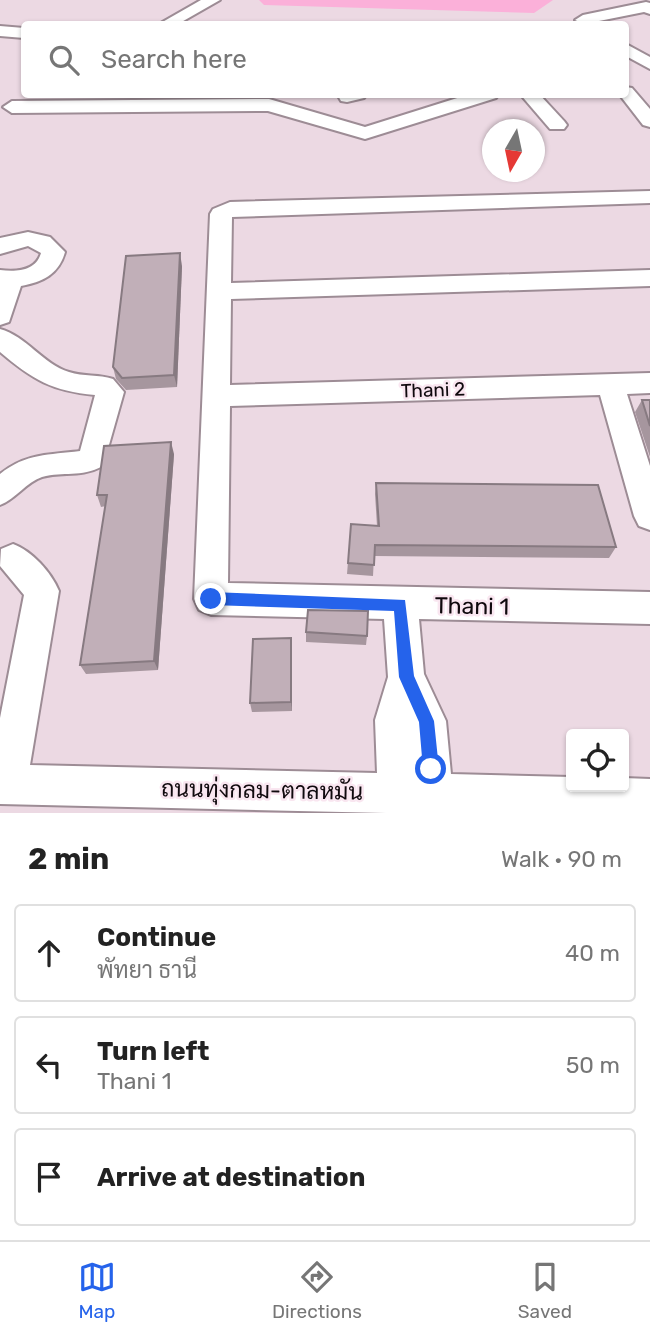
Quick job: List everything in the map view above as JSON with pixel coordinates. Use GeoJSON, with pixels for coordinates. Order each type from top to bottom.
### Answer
{"type":"FeatureCollection","features":[{"type":"Feature","properties":{"kind":"street"},"geometry":{"type":"LineString","coordinates":[[173,21],[212,0]]}},
{"type":"Feature","properties":{"kind":"street"},"geometry":{"type":"LineString","coordinates":[[584,21],[646,7],[650,9]]}},
{"type":"Feature","properties":{"kind":"street"},"geometry":{"type":"LineString","coordinates":[[0,31],[21,33]]}},
{"type":"Feature","properties":{"kind":"street"},"geometry":{"type":"LineString","coordinates":[[629,96],[647,114]]}},
{"type":"Feature","properties":{"kind":"street"},"geometry":{"type":"LineString","coordinates":[[6,111],[28,98]]}},
{"type":"Feature","properties":{"kind":"street"},"geometry":{"type":"LineString","coordinates":[[6,111],[269,105],[365,133],[450,112],[481,98]]}},
{"type":"Feature","properties":{"kind":"street"},"geometry":{"type":"LineString","coordinates":[[532,98],[557,125]]}},
{"type":"Feature","properties":{"kind":"street"},"geometry":{"type":"LineString","coordinates":[[216,396],[221,214],[230,209],[650,197]]}},
{"type":"Feature","properties":{"kind":"street"},"geometry":{"type":"LineString","coordinates":[[0,316],[5,279],[37,273],[47,267],[53,252],[49,246],[31,239],[3,243]]}},
{"type":"Feature","properties":{"kind":"street"},"geometry":{"type":"LineString","coordinates":[[219,291],[650,278]]}},
{"type":"Feature","properties":{"kind":"street"},"geometry":{"type":"LineString","coordinates":[[0,338],[28,361],[64,382],[103,386],[110,392],[93,458],[84,464],[38,466],[23,473],[0,492]]}},
{"type":"Feature","properties":{"kind":"street","name":"Thani 2"},"geometry":{"type":"LineString","coordinates":[[216,396],[650,383]]}},
{"type":"Feature","properties":{"kind":"street"},"geometry":{"type":"LineString","coordinates":[[611,385],[650,516]]}},
{"type":"Feature","properties":{"kind":"street","name":"Thani 1"},"geometry":{"type":"LineString","coordinates":[[216,396],[211,599],[400,605],[650,608]]}},
{"type":"Feature","properties":{"kind":"street"},"geometry":{"type":"LineString","coordinates":[[4,784],[42,591],[13,559]]}},
{"type":"Feature","properties":{"kind":"street"},"geometry":{"type":"LineString","coordinates":[[400,605],[406,677],[394,720],[415,794]]}},
{"type":"Feature","properties":{"kind":"street","name":"ถนนทุ่งกลม-ตาลหมัน"},"geometry":{"type":"LineString","coordinates":[[4,784],[650,799]]}},
{"type":"Feature","properties":{"kind":"shaded area"},"geometry":{"type":"Polygon","coordinates":[[[259,0],[553,0],[534,13],[264,5],[259,0]]]}},
{"type":"Feature","properties":{"kind":"building"},"geometry":{"type":"Polygon","coordinates":[[[180,253],[174,375],[122,378],[113,367],[126,256],[180,253]]]}},
{"type":"Feature","properties":{"kind":"building"},"geometry":{"type":"Polygon","coordinates":[[[642,400],[650,400],[650,426],[642,400]]]}},
{"type":"Feature","properties":{"kind":"building"},"geometry":{"type":"Polygon","coordinates":[[[171,442],[154,661],[80,665],[107,495],[97,495],[104,446],[171,442]]]}},
{"type":"Feature","properties":{"kind":"building"},"geometry":{"type":"Polygon","coordinates":[[[376,483],[598,485],[616,547],[375,545],[374,565],[348,563],[351,524],[379,526],[376,483]]]}},
{"type":"Feature","properties":{"kind":"building"},"geometry":{"type":"Polygon","coordinates":[[[308,610],[368,611],[367,636],[306,632],[308,610]]]}},
{"type":"Feature","properties":{"kind":"building"},"geometry":{"type":"Polygon","coordinates":[[[291,638],[291,702],[250,703],[253,639],[291,638]]]}},
{"type":"Feature","properties":{"kind":"route"},"geometry":{"type":"LineString","coordinates":[[211,599],[400,605],[406,677],[427,721],[431,769]]}}]}
